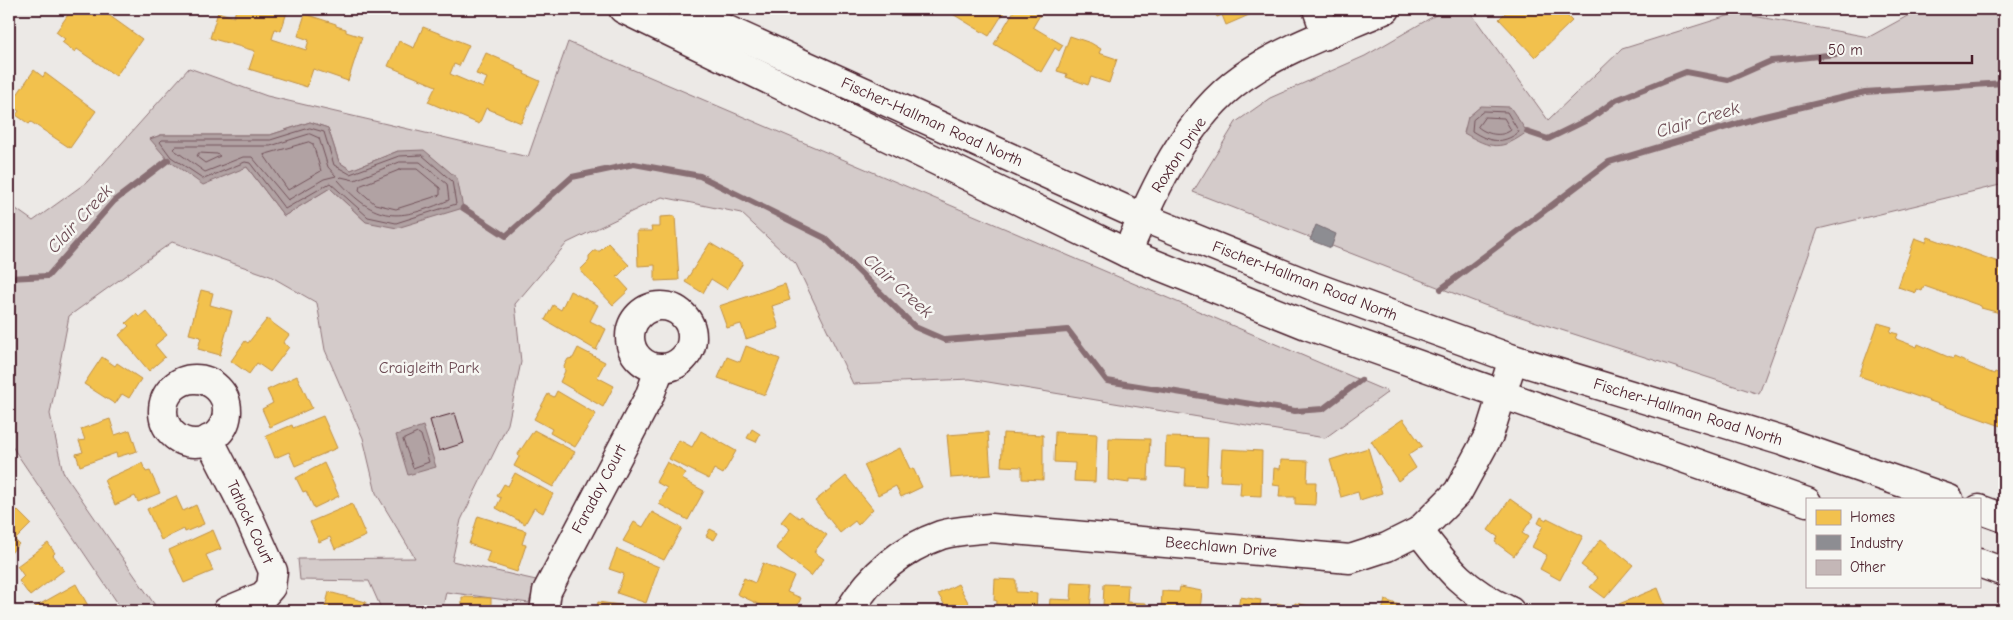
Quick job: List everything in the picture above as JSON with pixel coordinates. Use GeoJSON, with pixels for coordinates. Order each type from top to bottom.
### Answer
{"type":"FeatureCollection","features":[{"type":"Feature","properties":{"kind":"main road","name":"Fischer-Hallman Road North"},"geometry":{"type":"LineString","coordinates":[[623,9],[1126,253],[1309,326],[1806,502]]}},
{"type":"Feature","properties":{"kind":"main road","name":"Fischer-Hallman Road North"},"geometry":{"type":"LineString","coordinates":[[681,9],[1142,217],[1315,287],[1513,359],[1782,441],[1946,498]]}},
{"type":"Feature","properties":{"kind":"main road"},"geometry":{"type":"LineString","coordinates":[[1317,9],[1326,35]]}},
{"type":"Feature","properties":{"kind":"main road","name":"Roxton Drive"},"geometry":{"type":"LineString","coordinates":[[1126,253],[1142,217],[1171,162],[1194,127],[1212,106],[1242,78],[1284,53],[1386,9]]}},
{"type":"Feature","properties":{"kind":"main road","name":"Beechlawn Drive"},"geometry":{"type":"LineString","coordinates":[[849,611],[864,586],[895,558],[942,534],[991,528],[1350,559],[1387,547],[1419,531],[1458,492],[1489,435],[1513,359]]}},
{"type":"Feature","properties":{"kind":"main road","name":"Faraday Court"},"geometry":{"type":"LineString","coordinates":[[544,611],[550,583],[649,398],[660,368]]}},
{"type":"Feature","properties":{"kind":"main road","name":"Tatlock Court"},"geometry":{"type":"LineString","coordinates":[[209,439],[246,511],[273,571],[271,587],[263,596],[227,611]]}},
{"type":"Feature","properties":{"kind":"main road"},"geometry":{"type":"LineString","coordinates":[[1980,509],[2004,518]]}},
{"type":"Feature","properties":{"kind":"main road"},"geometry":{"type":"LineString","coordinates":[[1419,531],[1450,571],[1477,595],[1510,611]]}},
{"type":"Feature","properties":{"kind":"main road"},"geometry":{"type":"LineString","coordinates":[[1980,563],[2004,572]]}},
{"type":"Feature","properties":{"kind":"green space"},"geometry":{"type":"Polygon","coordinates":[[[1446,9],[1468,9],[1548,120],[1622,49],[1737,13],[1869,37],[1920,9],[2004,9],[2004,184],[1818,229],[1759,394],[1484,305],[1193,192],[1236,122],[1270,98],[1365,56],[1446,9]]]}},
{"type":"Feature","properties":{"kind":"green space","name":"Craigleith Park"},"geometry":{"type":"Polygon","coordinates":[[[568,42],[1388,392],[1325,438],[970,379],[853,384],[796,264],[741,213],[662,197],[567,243],[515,304],[521,362],[508,424],[461,520],[452,561],[536,580],[529,603],[446,592],[442,611],[380,611],[381,608],[369,581],[300,580],[298,559],[415,558],[376,493],[363,438],[325,350],[317,303],[270,276],[172,242],[69,316],[50,414],[63,472],[159,611],[123,611],[9,442],[9,204],[33,221],[87,182],[189,68],[267,96],[528,157],[568,42]],[[310,122],[270,135],[161,135],[150,139],[247,167],[284,216],[330,188],[366,222],[398,151],[351,170],[339,162],[328,128],[310,122]]]}},
{"type":"Feature","properties":{"kind":"water"},"geometry":{"type":"Polygon","coordinates":[[[1481,106],[1510,107],[1527,132],[1510,142],[1496,146],[1489,145],[1464,133],[1468,117],[1481,106]]]}},
{"type":"Feature","properties":{"kind":"water"},"geometry":{"type":"Polygon","coordinates":[[[310,122],[328,128],[339,162],[351,170],[398,151],[424,150],[457,178],[463,208],[397,228],[366,222],[330,188],[284,216],[247,167],[203,185],[168,160],[150,139],[161,135],[270,135],[310,122]]]}},
{"type":"Feature","properties":{"kind":"water"},"geometry":{"type":"Polygon","coordinates":[[[423,426],[436,467],[408,475],[396,435],[423,426]]]}},
{"type":"Feature","properties":{"kind":"building: Homes"},"geometry":{"type":"Polygon","coordinates":[[[72,9],[103,9],[103,11],[142,39],[116,76],[77,49],[75,52],[62,42],[65,39],[56,32],[72,9]]]}},
{"type":"Feature","properties":{"kind":"building: Homes"},"geometry":{"type":"Polygon","coordinates":[[[236,9],[288,9],[281,31],[275,29],[272,39],[306,50],[309,40],[298,36],[305,14],[336,24],[336,26],[346,29],[346,32],[362,37],[348,81],[313,69],[307,87],[249,69],[255,51],[210,38],[218,12],[234,17],[236,9]]]}},
{"type":"Feature","properties":{"kind":"building: Homes"},"geometry":{"type":"Polygon","coordinates":[[[947,9],[1006,9],[989,36],[947,9]]]}},
{"type":"Feature","properties":{"kind":"building: Homes"},"geometry":{"type":"Polygon","coordinates":[[[1015,9],[1029,9],[1040,15],[1033,27],[1063,45],[1059,51],[1055,48],[1041,72],[994,44],[1015,9]]]}},
{"type":"Feature","properties":{"kind":"building: Homes"},"geometry":{"type":"Polygon","coordinates":[[[1213,9],[1255,9],[1256,12],[1226,25],[1222,15],[1217,17],[1213,9]]]}},
{"type":"Feature","properties":{"kind":"building: Homes"},"geometry":{"type":"Polygon","coordinates":[[[1509,9],[1524,9],[1531,13],[1536,9],[1560,9],[1572,21],[1535,57],[1499,19],[1509,9]]]}},
{"type":"Feature","properties":{"kind":"building: Homes"},"geometry":{"type":"Polygon","coordinates":[[[423,27],[469,45],[459,66],[454,64],[450,74],[483,88],[487,78],[476,74],[486,53],[516,66],[515,68],[525,72],[524,74],[540,81],[521,123],[486,108],[479,124],[428,102],[436,86],[388,66],[399,41],[414,48],[423,27]]]}},
{"type":"Feature","properties":{"kind":"building: Homes"},"geometry":{"type":"Polygon","coordinates":[[[1070,36],[1091,43],[1101,49],[1099,53],[1117,59],[1109,83],[1091,77],[1088,85],[1066,77],[1067,74],[1057,71],[1070,36]]]}},
{"type":"Feature","properties":{"kind":"building: Homes"},"geometry":{"type":"Polygon","coordinates":[[[34,70],[43,77],[45,73],[96,111],[70,148],[31,122],[29,124],[16,115],[19,111],[10,105],[34,70]]]}},
{"type":"Feature","properties":{"kind":"building: Homes"},"geometry":{"type":"Polygon","coordinates":[[[675,216],[679,280],[655,281],[655,265],[638,266],[637,231],[652,231],[651,227],[660,227],[660,217],[675,216]]]}},
{"type":"Feature","properties":{"kind":"building: Homes"},"geometry":{"type":"Polygon","coordinates":[[[1928,237],[2004,264],[2004,314],[1981,308],[1981,306],[1924,286],[1922,291],[1917,289],[1916,293],[1898,287],[1915,238],[1926,242],[1928,237]]]}},
{"type":"Feature","properties":{"kind":"building: Homes"},"geometry":{"type":"Polygon","coordinates":[[[608,243],[629,265],[617,277],[629,290],[613,305],[580,270],[589,261],[589,256],[594,251],[600,251],[608,243]]]}},
{"type":"Feature","properties":{"kind":"building: Homes"},"geometry":{"type":"Polygon","coordinates":[[[710,243],[743,263],[727,289],[711,279],[703,293],[685,282],[710,243]]]}},
{"type":"Feature","properties":{"kind":"building: Homes"},"geometry":{"type":"Polygon","coordinates":[[[785,284],[790,300],[772,306],[779,328],[746,339],[741,324],[727,328],[719,306],[785,284]]]}},
{"type":"Feature","properties":{"kind":"building: Homes"},"geometry":{"type":"Polygon","coordinates":[[[201,290],[213,293],[210,305],[232,311],[220,355],[198,349],[201,337],[189,334],[201,290]]]}},
{"type":"Feature","properties":{"kind":"building: Homes"},"geometry":{"type":"Polygon","coordinates":[[[570,291],[598,305],[590,321],[606,329],[596,350],[545,320],[553,305],[561,310],[570,291]]]}},
{"type":"Feature","properties":{"kind":"building: Homes"},"geometry":{"type":"Polygon","coordinates":[[[146,311],[167,335],[155,345],[165,357],[149,371],[119,335],[129,326],[126,323],[136,314],[139,317],[146,311]]]}},
{"type":"Feature","properties":{"kind":"building: Homes"},"geometry":{"type":"Polygon","coordinates":[[[267,319],[289,335],[283,343],[289,347],[270,372],[257,363],[249,374],[231,361],[245,341],[248,343],[267,319]]]}},
{"type":"Feature","properties":{"kind":"building: Homes"},"geometry":{"type":"Polygon","coordinates":[[[1878,323],[1892,327],[1890,332],[1898,334],[1896,339],[1917,347],[1918,344],[1994,374],[1995,372],[2004,375],[2004,427],[1859,376],[1878,323]]]}},
{"type":"Feature","properties":{"kind":"building: Homes"},"geometry":{"type":"Polygon","coordinates":[[[746,346],[780,359],[765,395],[718,378],[727,357],[740,362],[746,346]]]}},
{"type":"Feature","properties":{"kind":"building: Homes"},"geometry":{"type":"Polygon","coordinates":[[[578,348],[605,362],[597,377],[614,386],[603,407],[560,382],[565,371],[564,366],[568,359],[573,358],[578,348]]]}},
{"type":"Feature","properties":{"kind":"building: Homes"},"geometry":{"type":"Polygon","coordinates":[[[102,357],[115,366],[117,363],[141,379],[129,398],[122,394],[115,404],[84,384],[102,357]]]}},
{"type":"Feature","properties":{"kind":"building: Homes"},"geometry":{"type":"Polygon","coordinates":[[[297,376],[312,408],[270,427],[262,409],[273,403],[267,390],[297,376]]]}},
{"type":"Feature","properties":{"kind":"building: Homes"},"geometry":{"type":"Polygon","coordinates":[[[557,391],[596,414],[575,447],[550,433],[552,429],[534,419],[548,394],[554,397],[557,391]]]}},
{"type":"Feature","properties":{"kind":"building: Homes"},"geometry":{"type":"Polygon","coordinates":[[[323,416],[337,448],[295,466],[289,452],[275,458],[266,436],[292,425],[293,428],[323,416]]]}},
{"type":"Feature","properties":{"kind":"building: Homes"},"geometry":{"type":"Polygon","coordinates":[[[110,419],[115,435],[130,430],[137,451],[117,457],[116,453],[80,466],[76,454],[83,452],[79,441],[85,440],[81,429],[110,419]]]}},
{"type":"Feature","properties":{"kind":"building: Homes"},"geometry":{"type":"Polygon","coordinates":[[[1403,419],[1422,446],[1408,455],[1416,468],[1398,481],[1371,441],[1403,419]]]}},
{"type":"Feature","properties":{"kind":"building: Homes"},"geometry":{"type":"Polygon","coordinates":[[[752,429],[760,434],[756,442],[747,438],[752,429]]]}},
{"type":"Feature","properties":{"kind":"building: Homes"},"geometry":{"type":"Polygon","coordinates":[[[534,430],[575,452],[553,487],[514,466],[519,457],[518,454],[534,430]]]}},
{"type":"Feature","properties":{"kind":"building: Homes"},"geometry":{"type":"Polygon","coordinates":[[[701,431],[736,451],[723,474],[714,469],[709,479],[669,459],[679,440],[692,447],[701,431]]]}},
{"type":"Feature","properties":{"kind":"building: Homes"},"geometry":{"type":"Polygon","coordinates":[[[988,432],[991,475],[951,478],[947,435],[988,432]]]}},
{"type":"Feature","properties":{"kind":"building: Homes"},"geometry":{"type":"Polygon","coordinates":[[[1055,432],[1097,434],[1095,482],[1074,481],[1075,463],[1054,462],[1055,432]]]}},
{"type":"Feature","properties":{"kind":"building: Homes"},"geometry":{"type":"Polygon","coordinates":[[[1003,433],[1043,435],[1043,480],[1022,479],[1022,467],[1001,466],[1003,433]]]}},
{"type":"Feature","properties":{"kind":"building: Homes"},"geometry":{"type":"Polygon","coordinates":[[[1166,437],[1208,438],[1206,487],[1185,486],[1186,468],[1165,467],[1166,437]]]}},
{"type":"Feature","properties":{"kind":"building: Homes"},"geometry":{"type":"Polygon","coordinates":[[[1109,438],[1150,439],[1148,480],[1129,479],[1129,483],[1108,480],[1109,438]]]}},
{"type":"Feature","properties":{"kind":"building: Homes"},"geometry":{"type":"Polygon","coordinates":[[[900,448],[910,469],[913,468],[922,487],[901,497],[896,486],[878,495],[864,465],[900,448]]]}},
{"type":"Feature","properties":{"kind":"building: Homes"},"geometry":{"type":"Polygon","coordinates":[[[1368,448],[1382,493],[1360,500],[1358,492],[1341,497],[1330,460],[1368,448]]]}},
{"type":"Feature","properties":{"kind":"building: Homes"},"geometry":{"type":"Polygon","coordinates":[[[1222,449],[1262,451],[1261,496],[1240,495],[1241,482],[1220,481],[1222,449]]]}},
{"type":"Feature","properties":{"kind":"building: Homes"},"geometry":{"type":"Polygon","coordinates":[[[1281,460],[1308,461],[1307,482],[1316,482],[1315,505],[1295,504],[1295,497],[1279,497],[1280,486],[1273,485],[1274,468],[1280,469],[1281,460]]]}},
{"type":"Feature","properties":{"kind":"building: Homes"},"geometry":{"type":"Polygon","coordinates":[[[667,462],[686,473],[682,479],[704,491],[688,520],[659,504],[667,488],[656,482],[667,462]]]}},
{"type":"Feature","properties":{"kind":"building: Homes"},"geometry":{"type":"Polygon","coordinates":[[[142,463],[146,472],[150,471],[160,493],[138,502],[135,496],[115,505],[104,480],[142,463]]]}},
{"type":"Feature","properties":{"kind":"building: Homes"},"geometry":{"type":"Polygon","coordinates":[[[324,463],[339,496],[314,508],[306,491],[303,492],[296,478],[324,463]]]}},
{"type":"Feature","properties":{"kind":"building: Homes"},"geometry":{"type":"Polygon","coordinates":[[[515,473],[553,494],[543,513],[534,508],[525,524],[496,508],[501,498],[497,496],[504,484],[508,486],[515,473]]]}},
{"type":"Feature","properties":{"kind":"building: Homes"},"geometry":{"type":"Polygon","coordinates":[[[846,476],[873,509],[858,525],[855,521],[840,533],[815,501],[846,476]]]}},
{"type":"Feature","properties":{"kind":"building: Homes"},"geometry":{"type":"Polygon","coordinates":[[[176,496],[183,511],[196,505],[204,524],[185,532],[184,529],[161,540],[147,509],[176,496]]]}},
{"type":"Feature","properties":{"kind":"building: Homes"},"geometry":{"type":"Polygon","coordinates":[[[1510,499],[1534,516],[1522,533],[1528,537],[1514,556],[1495,542],[1498,537],[1488,530],[1510,499]]]}},
{"type":"Feature","properties":{"kind":"building: Homes"},"geometry":{"type":"Polygon","coordinates":[[[11,504],[31,524],[15,540],[19,544],[9,555],[9,506],[11,504]]]}},
{"type":"Feature","properties":{"kind":"building: Homes"},"geometry":{"type":"Polygon","coordinates":[[[352,504],[366,536],[335,549],[330,537],[319,542],[310,522],[352,504]]]}},
{"type":"Feature","properties":{"kind":"building: Homes"},"geometry":{"type":"Polygon","coordinates":[[[790,511],[799,518],[801,516],[827,535],[814,552],[824,559],[811,576],[776,548],[790,529],[781,522],[790,511]]]}},
{"type":"Feature","properties":{"kind":"building: Homes"},"geometry":{"type":"Polygon","coordinates":[[[652,512],[682,528],[664,560],[623,541],[634,522],[643,527],[652,512]]]}},
{"type":"Feature","properties":{"kind":"building: Homes"},"geometry":{"type":"Polygon","coordinates":[[[478,516],[526,531],[522,544],[526,545],[517,572],[486,562],[490,551],[469,544],[478,516]]]}},
{"type":"Feature","properties":{"kind":"building: Homes"},"geometry":{"type":"Polygon","coordinates":[[[1541,517],[1546,520],[1547,518],[1583,536],[1560,580],[1540,569],[1547,555],[1532,547],[1543,526],[1538,523],[1541,517]]]}},
{"type":"Feature","properties":{"kind":"building: Homes"},"geometry":{"type":"Polygon","coordinates":[[[710,529],[718,533],[714,540],[706,536],[710,529]]]}},
{"type":"Feature","properties":{"kind":"building: Homes"},"geometry":{"type":"Polygon","coordinates":[[[213,530],[221,549],[206,555],[213,571],[184,583],[169,550],[213,530]]]}},
{"type":"Feature","properties":{"kind":"building: Homes"},"geometry":{"type":"Polygon","coordinates":[[[1601,539],[1633,565],[1605,598],[1590,587],[1598,578],[1581,565],[1601,539]]]}},
{"type":"Feature","properties":{"kind":"building: Homes"},"geometry":{"type":"Polygon","coordinates":[[[48,543],[55,553],[53,555],[64,570],[30,596],[19,581],[24,576],[17,566],[48,543]]]}},
{"type":"Feature","properties":{"kind":"building: Homes"},"geometry":{"type":"Polygon","coordinates":[[[617,549],[659,567],[646,603],[617,593],[624,574],[609,569],[617,549]]]}},
{"type":"Feature","properties":{"kind":"building: Homes"},"geometry":{"type":"Polygon","coordinates":[[[763,563],[794,576],[787,592],[801,598],[795,611],[773,611],[737,594],[744,578],[755,583],[763,563]]]}},
{"type":"Feature","properties":{"kind":"building: Homes"},"geometry":{"type":"Polygon","coordinates":[[[995,579],[1016,580],[1016,592],[1037,593],[1036,611],[996,611],[997,601],[994,600],[995,579]]]}},
{"type":"Feature","properties":{"kind":"building: Homes"},"geometry":{"type":"Polygon","coordinates":[[[1072,582],[1092,583],[1090,611],[1049,611],[1050,599],[1071,600],[1072,582]]]}},
{"type":"Feature","properties":{"kind":"building: Homes"},"geometry":{"type":"Polygon","coordinates":[[[76,584],[91,611],[38,611],[35,607],[76,584]]]}},
{"type":"Feature","properties":{"kind":"building: Homes"},"geometry":{"type":"Polygon","coordinates":[[[958,584],[973,611],[938,611],[946,607],[938,594],[958,584]]]}},
{"type":"Feature","properties":{"kind":"building: Homes"},"geometry":{"type":"Polygon","coordinates":[[[1104,584],[1128,585],[1127,602],[1146,603],[1146,611],[1106,611],[1106,606],[1103,606],[1104,584]]]}},
{"type":"Feature","properties":{"kind":"building: Homes"},"geometry":{"type":"Polygon","coordinates":[[[1180,587],[1202,591],[1200,611],[1161,611],[1162,591],[1179,592],[1180,587]]]}},
{"type":"Feature","properties":{"kind":"building: Homes"},"geometry":{"type":"Polygon","coordinates":[[[1658,588],[1667,611],[1621,611],[1619,604],[1658,588]]]}},
{"type":"Feature","properties":{"kind":"building: Homes"},"geometry":{"type":"Polygon","coordinates":[[[329,592],[366,602],[364,611],[324,611],[329,592]]]}},
{"type":"Feature","properties":{"kind":"building: Homes"},"geometry":{"type":"Polygon","coordinates":[[[462,597],[491,598],[491,611],[456,611],[462,606],[462,597]]]}},
{"type":"Feature","properties":{"kind":"building: Homes"},"geometry":{"type":"Polygon","coordinates":[[[1240,597],[1261,600],[1259,611],[1217,611],[1218,605],[1238,608],[1240,597]]]}},
{"type":"Feature","properties":{"kind":"building: Homes"},"geometry":{"type":"Polygon","coordinates":[[[1385,600],[1405,607],[1403,611],[1382,611],[1385,600]]]}},
{"type":"Feature","properties":{"kind":"building: Homes"},"geometry":{"type":"Polygon","coordinates":[[[598,602],[641,608],[641,611],[596,611],[598,602]]]}},
{"type":"Feature","properties":{"kind":"building: Homes"},"geometry":{"type":"Polygon","coordinates":[[[1277,603],[1288,606],[1287,609],[1293,611],[1268,611],[1270,605],[1277,607],[1277,603]]]}},
{"type":"Feature","properties":{"kind":"building: Homes"},"geometry":{"type":"Polygon","coordinates":[[[1295,603],[1314,607],[1313,611],[1293,611],[1295,603]]]}},
{"type":"Feature","properties":{"kind":"building: Industry"},"geometry":{"type":"Polygon","coordinates":[[[1316,225],[1336,234],[1331,248],[1310,240],[1316,225]]]}},
{"type":"Feature","properties":{"kind":"building: Other"},"geometry":{"type":"Polygon","coordinates":[[[455,413],[464,443],[439,451],[430,420],[455,413]]]}},
{"type":"Feature","properties":{"kind":"waterway"},"geometry":{"type":"LineString","coordinates":[[1527,132],[1548,139],[1591,118],[1616,100],[1686,72],[1728,80],[1771,61],[1837,54]]}},
{"type":"Feature","properties":{"kind":"waterway","name":"Clair Creek"},"geometry":{"type":"LineString","coordinates":[[1441,289],[1609,162],[1760,117],[1865,92],[2004,83]]}},
{"type":"Feature","properties":{"kind":"waterway","name":"Clair Creek"},"geometry":{"type":"LineString","coordinates":[[9,278],[48,276],[114,201],[168,160]]}},
{"type":"Feature","properties":{"kind":"waterway","name":"Clair Creek"},"geometry":{"type":"LineString","coordinates":[[463,208],[506,236],[572,177],[634,164],[700,176],[825,238],[915,327],[945,340],[1068,330],[1107,381],[1295,411],[1323,409],[1361,380]]}}]}
